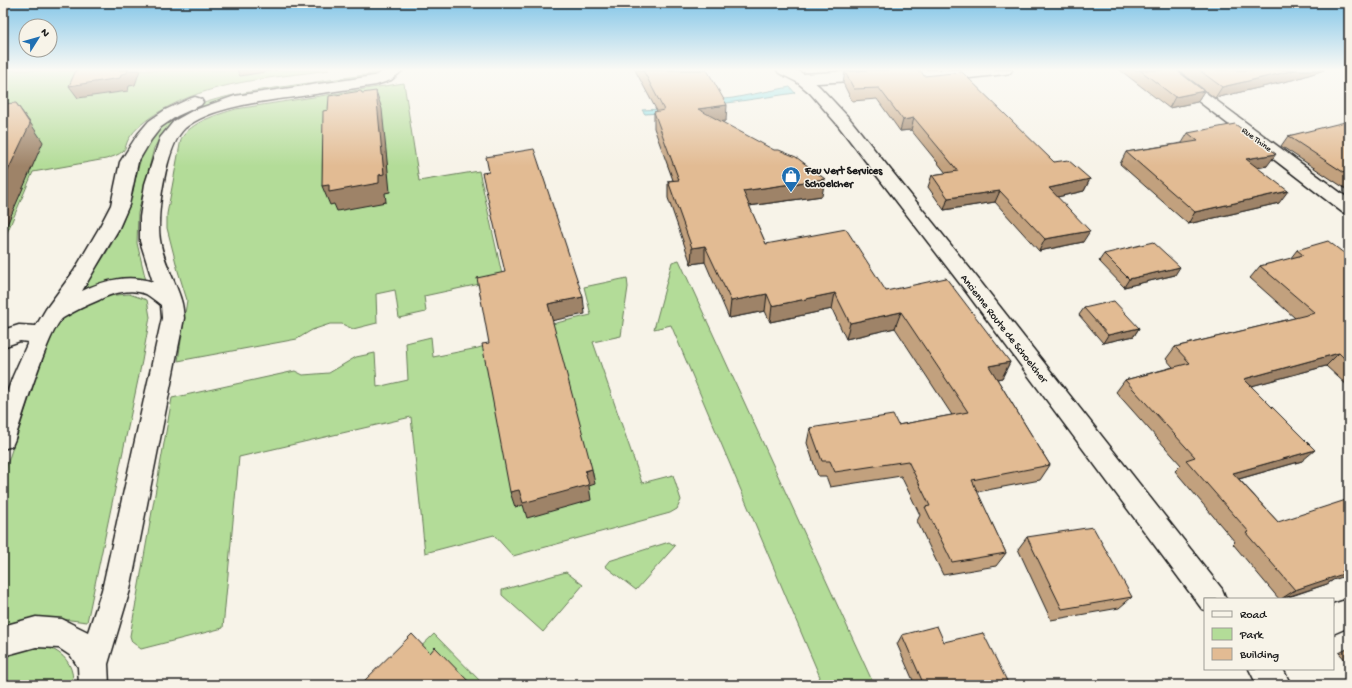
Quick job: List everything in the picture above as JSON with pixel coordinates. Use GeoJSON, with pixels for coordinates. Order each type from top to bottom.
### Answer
{"type":"FeatureCollection","features":[{"type":"Feature","properties":{"kind":"street"},"geometry":{"type":"LineString","coordinates":[[3,439],[24,376],[42,335],[54,314],[81,276],[108,230],[120,205],[129,162],[155,124],[171,113],[198,102]]}},
{"type":"Feature","properties":{"kind":"street"},"geometry":{"type":"LineString","coordinates":[[93,674],[116,590],[173,318],[171,301],[156,263],[150,241],[150,217],[154,184],[168,138],[180,124],[198,114],[232,102]]}},
{"type":"Feature","properties":{"kind":"street","name":"Ancienne Route de Schoelcher"},"geometry":{"type":"LineString","coordinates":[[826,102],[843,121],[972,285],[1211,598]]}},
{"type":"Feature","properties":{"kind":"street","name":"Rue Thine"},"geometry":{"type":"LineString","coordinates":[[1209,102],[1349,208]]}},
{"type":"Feature","properties":{"kind":"street"},"geometry":{"type":"LineString","coordinates":[[54,314],[101,290],[120,286],[139,285],[153,290],[171,301]]}},
{"type":"Feature","properties":{"kind":"street"},"geometry":{"type":"LineString","coordinates":[[3,339],[19,333],[42,335]]}},
{"type":"Feature","properties":{"kind":"street"},"geometry":{"type":"LineString","coordinates":[[1334,619],[1349,613]]}},
{"type":"Feature","properties":{"kind":"street"},"geometry":{"type":"LineString","coordinates":[[3,641],[36,632],[62,634],[82,645],[93,674]]}},
{"type":"Feature","properties":{"kind":"street"},"geometry":{"type":"LineString","coordinates":[[1265,670],[1276,685]]}},
{"type":"Feature","properties":{"kind":"green space"},"geometry":{"type":"Polygon","coordinates":[[[3,102],[178,102],[146,121],[134,132],[128,140],[124,150],[117,155],[106,159],[33,172],[3,242],[3,102]]]}},
{"type":"Feature","properties":{"kind":"green space"},"geometry":{"type":"Polygon","coordinates":[[[206,102],[218,102],[195,110],[165,130],[154,148],[138,213],[137,243],[146,281],[78,294],[105,256],[122,225],[129,206],[144,150],[154,133],[168,120],[186,110],[206,102]]]}},
{"type":"Feature","properties":{"kind":"green space"},"geometry":{"type":"Polygon","coordinates":[[[281,102],[407,102],[419,181],[479,171],[503,279],[424,296],[426,312],[399,318],[395,290],[376,294],[377,323],[353,329],[342,324],[330,324],[312,330],[297,339],[178,361],[187,300],[167,228],[167,214],[181,139],[198,123],[236,109],[281,102]]]}},
{"type":"Feature","properties":{"kind":"green space"},"geometry":{"type":"Polygon","coordinates":[[[679,260],[874,685],[815,685],[820,677],[671,325],[654,329],[672,262],[679,260]]]}},
{"type":"Feature","properties":{"kind":"green space"},"geometry":{"type":"Polygon","coordinates":[[[627,278],[628,287],[621,336],[593,342],[642,483],[673,475],[681,500],[677,509],[670,513],[513,556],[494,535],[425,553],[411,417],[239,457],[223,628],[141,649],[132,642],[130,636],[172,398],[295,371],[303,375],[329,373],[356,357],[375,353],[377,387],[408,380],[406,343],[431,337],[433,357],[478,348],[556,323],[591,315],[584,287],[627,278]]]}},
{"type":"Feature","properties":{"kind":"green space"},"geometry":{"type":"Polygon","coordinates":[[[129,294],[147,300],[150,317],[87,622],[54,618],[3,629],[3,477],[44,352],[58,323],[77,306],[104,296],[129,294]]]}},
{"type":"Feature","properties":{"kind":"green space"},"geometry":{"type":"Polygon","coordinates":[[[669,542],[675,546],[636,590],[605,566],[609,561],[669,542]]]}},
{"type":"Feature","properties":{"kind":"green space"},"geometry":{"type":"Polygon","coordinates":[[[566,572],[583,585],[543,632],[502,595],[502,590],[566,572]]]}},
{"type":"Feature","properties":{"kind":"green space"},"geometry":{"type":"Polygon","coordinates":[[[434,634],[484,685],[381,685],[434,634]]]}},
{"type":"Feature","properties":{"kind":"green space"},"geometry":{"type":"Polygon","coordinates":[[[35,646],[52,649],[63,656],[71,669],[73,685],[3,685],[3,653],[35,646]]]}},
{"type":"Feature","properties":{"kind":"water"},"geometry":{"type":"Polygon","coordinates":[[[695,102],[733,102],[659,113],[645,114],[642,110],[663,109],[695,102]]]}},
{"type":"Feature","properties":{"kind":"building"},"geometry":{"type":"Polygon","coordinates":[[[329,102],[377,102],[384,174],[379,175],[379,183],[329,192],[329,185],[322,186],[323,111],[328,110],[329,102]]]}},
{"type":"Feature","properties":{"kind":"building"},"geometry":{"type":"Polygon","coordinates":[[[660,102],[725,102],[727,105],[698,109],[774,150],[779,150],[796,157],[825,179],[743,191],[766,244],[846,229],[886,291],[946,278],[1010,362],[989,366],[1050,465],[972,480],[1006,553],[952,562],[925,507],[930,506],[908,461],[835,472],[830,461],[822,461],[810,428],[893,415],[898,425],[968,412],[901,312],[850,323],[835,293],[772,306],[767,294],[731,301],[705,246],[692,248],[668,181],[679,180],[654,112],[664,110],[660,102]]]}},
{"type":"Feature","properties":{"kind":"building"},"geometry":{"type":"Polygon","coordinates":[[[890,102],[993,102],[1054,162],[1068,160],[1090,179],[1049,188],[1090,231],[1045,239],[1000,191],[948,198],[932,175],[958,171],[914,118],[903,120],[890,102]]]}},
{"type":"Feature","properties":{"kind":"building"},"geometry":{"type":"Polygon","coordinates":[[[16,103],[30,124],[3,181],[3,104],[16,103]]]}},
{"type":"Feature","properties":{"kind":"building"},"geometry":{"type":"Polygon","coordinates":[[[1345,122],[1349,124],[1349,176],[1288,136],[1345,122]]]}},
{"type":"Feature","properties":{"kind":"building"},"geometry":{"type":"Polygon","coordinates":[[[1235,124],[1276,154],[1246,159],[1288,191],[1195,212],[1126,152],[1198,141],[1188,133],[1235,124]]]}},
{"type":"Feature","properties":{"kind":"building"},"geometry":{"type":"Polygon","coordinates":[[[534,149],[583,297],[548,304],[592,469],[585,471],[589,485],[523,503],[519,490],[510,492],[482,344],[489,343],[477,278],[505,272],[482,173],[489,172],[486,157],[534,149]]]}},
{"type":"Feature","properties":{"kind":"building"},"geometry":{"type":"Polygon","coordinates":[[[1328,241],[1349,257],[1349,363],[1339,353],[1244,379],[1315,450],[1233,473],[1278,522],[1349,499],[1349,570],[1341,572],[1343,574],[1295,590],[1246,533],[1249,532],[1186,460],[1195,457],[1125,380],[1190,363],[1175,347],[1315,313],[1260,266],[1303,255],[1297,250],[1328,241]]]}},
{"type":"Feature","properties":{"kind":"building"},"geometry":{"type":"Polygon","coordinates":[[[1153,242],[1180,267],[1129,279],[1104,254],[1153,242]]]}},
{"type":"Feature","properties":{"kind":"building"},"geometry":{"type":"Polygon","coordinates":[[[1114,301],[1139,328],[1108,335],[1084,308],[1114,301]]]}},
{"type":"Feature","properties":{"kind":"building"},"geometry":{"type":"Polygon","coordinates":[[[1093,527],[1132,597],[1062,609],[1027,537],[1093,527]]]}},
{"type":"Feature","properties":{"kind":"building"},"geometry":{"type":"Polygon","coordinates":[[[937,626],[944,642],[983,633],[1009,685],[924,685],[902,635],[937,626]]]}},
{"type":"Feature","properties":{"kind":"building"},"geometry":{"type":"Polygon","coordinates":[[[412,634],[430,653],[435,647],[472,685],[360,685],[412,634]]]}},
{"type":"Feature","properties":{"kind":"place","name":"Feu Vert Services Schoelcher"},"geometry":{"type":"Point","coordinates":[791,193]}}]}
